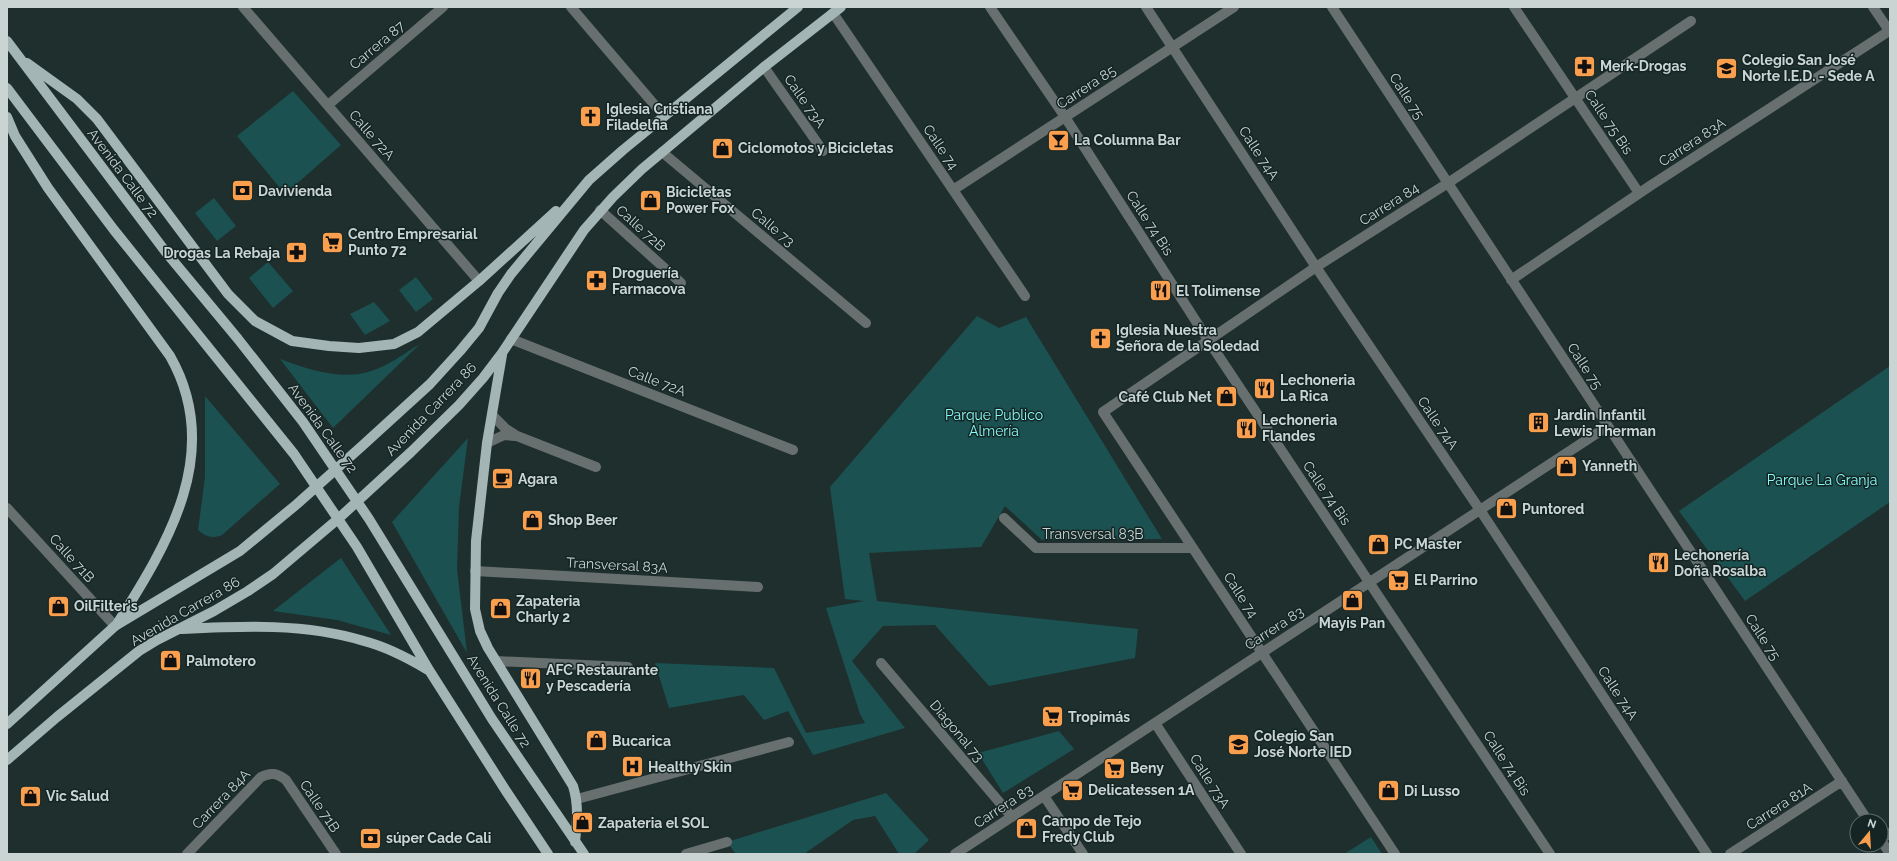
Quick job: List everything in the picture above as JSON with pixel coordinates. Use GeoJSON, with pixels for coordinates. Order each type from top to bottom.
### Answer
{"type":"FeatureCollection","features":[{"type":"Feature","properties":{"kind":"main road","name":"Avenida Carrera 86"},"geometry":{"type":"LineString","coordinates":[[7,724],[115,626],[234,555],[317,487],[430,384],[460,351],[479,328],[498,293],[511,274],[589,180],[664,116],[798,7]]}},
{"type":"Feature","properties":{"kind":"main road","name":"Avenida Carrera 86"},"geometry":{"type":"LineString","coordinates":[[7,760],[123,664],[157,640],[214,611],[273,574],[338,519],[459,405],[512,339],[584,230],[600,210],[628,181],[764,67],[837,10]]}},
{"type":"Feature","properties":{"kind":"main road","name":"Avenida Calle 72"},"geometry":{"type":"LineString","coordinates":[[7,41],[165,251],[248,351],[303,422],[336,469],[405,576],[492,719],[584,854]]}},
{"type":"Feature","properties":{"kind":"main road"},"geometry":{"type":"LineString","coordinates":[[19,57],[77,99],[96,119],[228,294],[254,321],[292,341],[359,348],[394,344],[418,332],[479,281],[589,180]]}},
{"type":"Feature","properties":{"kind":"main road"},"geometry":{"type":"LineString","coordinates":[[7,88],[138,261],[278,432],[317,487],[338,519],[429,670],[548,854]]}},
{"type":"Feature","properties":{"kind":"main road"},"geometry":{"type":"LineString","coordinates":[[7,116],[15,136],[48,188],[170,356],[179,372],[186,391],[191,419],[191,466],[181,506],[149,571],[115,626]]}},
{"type":"Feature","properties":{"kind":"main road"},"geometry":{"type":"LineString","coordinates":[[502,353],[487,442],[478,512],[474,609],[483,637],[496,661],[568,776],[577,799],[578,816],[575,842]]}},
{"type":"Feature","properties":{"kind":"main road"},"geometry":{"type":"LineString","coordinates":[[178,629],[255,626],[282,627],[334,634],[364,641],[390,650],[429,670]]}},
{"type":"Feature","properties":{"kind":"street","name":"Calle 72A"},"geometry":{"type":"LineString","coordinates":[[243,7],[479,281]]}},
{"type":"Feature","properties":{"kind":"street","name":"Carrera 87"},"geometry":{"type":"LineString","coordinates":[[328,105],[443,7]]}},
{"type":"Feature","properties":{"kind":"street"},"geometry":{"type":"LineString","coordinates":[[571,7],[664,116]]}},
{"type":"Feature","properties":{"kind":"street","name":"Calle 74 Bis"},"geometry":{"type":"LineString","coordinates":[[990,7],[1065,117],[1208,340],[1550,854]]}},
{"type":"Feature","properties":{"kind":"street","name":"Calle 74A"},"geometry":{"type":"LineString","coordinates":[[1146,7],[1316,267],[1480,510],[1707,854]]}},
{"type":"Feature","properties":{"kind":"street","name":"Carrera 85"},"geometry":{"type":"LineString","coordinates":[[953,190],[1234,7]]}},
{"type":"Feature","properties":{"kind":"street","name":"Calle 75"},"geometry":{"type":"LineString","coordinates":[[1332,7],[1863,813]]}},
{"type":"Feature","properties":{"kind":"street","name":"Calle 75 Bis"},"geometry":{"type":"LineString","coordinates":[[1514,7],[1639,193]]}},
{"type":"Feature","properties":{"kind":"street"},"geometry":{"type":"LineString","coordinates":[[1873,7],[1890,32]]}},
{"type":"Feature","properties":{"kind":"street","name":"Calle 74"},"geometry":{"type":"LineString","coordinates":[[837,10],[953,190],[1024,296]]}},
{"type":"Feature","properties":{"kind":"street","name":"Carrera 84"},"geometry":{"type":"LineString","coordinates":[[1103,412],[1316,267],[1448,183],[1691,21]]}},
{"type":"Feature","properties":{"kind":"street","name":"Carrera 83A"},"geometry":{"type":"LineString","coordinates":[[1512,280],[1639,193],[1890,32]]}},
{"type":"Feature","properties":{"kind":"street","name":"Calle 73A"},"geometry":{"type":"LineString","coordinates":[[764,67],[823,151]]}},
{"type":"Feature","properties":{"kind":"street","name":"Calle 73"},"geometry":{"type":"LineString","coordinates":[[662,152],[866,323]]}},
{"type":"Feature","properties":{"kind":"street","name":"Calle 72B"},"geometry":{"type":"LineString","coordinates":[[600,210],[681,283]]}},
{"type":"Feature","properties":{"kind":"street","name":"Calle 72A"},"geometry":{"type":"LineString","coordinates":[[512,339],[793,450]]}},
{"type":"Feature","properties":{"kind":"street","name":"Calle 74"},"geometry":{"type":"LineString","coordinates":[[1103,412],[1395,854]]}},
{"type":"Feature","properties":{"kind":"street"},"geometry":{"type":"LineString","coordinates":[[492,415],[506,429],[517,436],[596,467]]}},
{"type":"Feature","properties":{"kind":"street","name":"Carrera 83"},"geometry":{"type":"LineString","coordinates":[[955,854],[1608,426]]}},
{"type":"Feature","properties":{"kind":"street"},"geometry":{"type":"LineString","coordinates":[[487,442],[504,435],[517,436]]}},
{"type":"Feature","properties":{"kind":"street","name":"Calle 71B"},"geometry":{"type":"LineString","coordinates":[[7,508],[115,626]]}},
{"type":"Feature","properties":{"kind":"street","name":"Transversal 83B"},"geometry":{"type":"LineString","coordinates":[[1004,518],[1036,548],[1193,548]]}},
{"type":"Feature","properties":{"kind":"street","name":"Transversal 83A"},"geometry":{"type":"LineString","coordinates":[[475,571],[758,587]]}},
{"type":"Feature","properties":{"kind":"street"},"geometry":{"type":"LineString","coordinates":[[496,661],[628,667]]}},
{"type":"Feature","properties":{"kind":"street","name":"Diagonal 73"},"geometry":{"type":"LineString","coordinates":[[881,663],[1012,817]]}},
{"type":"Feature","properties":{"kind":"street","name":"Calle 73A"},"geometry":{"type":"LineString","coordinates":[[1155,723],[1241,854]]}},
{"type":"Feature","properties":{"kind":"street"},"geometry":{"type":"LineString","coordinates":[[577,799],[789,742]]}},
{"type":"Feature","properties":{"kind":"street","name":"Carrera 84A"},"geometry":{"type":"LineString","coordinates":[[187,854],[261,777],[269,773],[280,775]]}},
{"type":"Feature","properties":{"kind":"street","name":"Calle 71B"},"geometry":{"type":"LineString","coordinates":[[280,775],[286,780],[336,854]]}},
{"type":"Feature","properties":{"kind":"street","name":"Carrera 81A"},"geometry":{"type":"LineString","coordinates":[[1730,854],[1842,781]]}},
{"type":"Feature","properties":{"kind":"street"},"geometry":{"type":"LineString","coordinates":[[1044,796],[1083,854]]}},
{"type":"Feature","properties":{"kind":"street"},"geometry":{"type":"LineString","coordinates":[[686,854],[727,842]]}},
{"type":"Feature","properties":{"kind":"green space"},"geometry":{"type":"Polygon","coordinates":[[[293,91],[341,145],[285,194],[237,136],[293,91]]]}},
{"type":"Feature","properties":{"kind":"green space"},"geometry":{"type":"Polygon","coordinates":[[[214,198],[236,226],[217,241],[195,213],[214,198]]]}},
{"type":"Feature","properties":{"kind":"green space"},"geometry":{"type":"Polygon","coordinates":[[[268,262],[293,291],[273,308],[249,278],[268,262]]]}},
{"type":"Feature","properties":{"kind":"green space"},"geometry":{"type":"Polygon","coordinates":[[[416,277],[433,299],[416,312],[399,290],[416,277]]]}},
{"type":"Feature","properties":{"kind":"green space"},"geometry":{"type":"Polygon","coordinates":[[[374,302],[390,321],[365,335],[350,314],[374,302]]]}},
{"type":"Feature","properties":{"kind":"green space","name":"Parque Publico Almería"},"geometry":{"type":"Polygon","coordinates":[[[977,316],[999,328],[1026,317],[1162,539],[1042,540],[1005,506],[981,547],[869,553],[877,601],[1138,629],[1135,658],[989,686],[935,625],[883,626],[852,661],[905,728],[813,755],[788,711],[764,720],[744,695],[669,708],[655,663],[774,668],[806,733],[865,723],[860,714],[826,608],[864,601],[845,599],[830,487],[977,316]]]}},
{"type":"Feature","properties":{"kind":"green space"},"geometry":{"type":"Polygon","coordinates":[[[420,344],[333,428],[280,359],[313,370],[348,375],[360,374],[384,366],[420,344]]]}},
{"type":"Feature","properties":{"kind":"green space","name":"Parque La Granja"},"geometry":{"type":"Polygon","coordinates":[[[1890,366],[1890,502],[1745,601],[1679,511],[1890,366]]]}},
{"type":"Feature","properties":{"kind":"green space"},"geometry":{"type":"Polygon","coordinates":[[[205,396],[280,484],[222,535],[215,537],[206,536],[198,530],[205,477],[205,396]]]}},
{"type":"Feature","properties":{"kind":"green space"},"geometry":{"type":"Polygon","coordinates":[[[468,438],[459,507],[457,569],[467,653],[392,522],[468,438]]]}},
{"type":"Feature","properties":{"kind":"green space"},"geometry":{"type":"Polygon","coordinates":[[[341,558],[391,635],[337,620],[273,611],[341,558]]]}},
{"type":"Feature","properties":{"kind":"green space"},"geometry":{"type":"Polygon","coordinates":[[[1059,731],[1074,749],[1003,793],[978,753],[1059,731]]]}},
{"type":"Feature","properties":{"kind":"green space"},"geometry":{"type":"Polygon","coordinates":[[[886,793],[929,840],[914,854],[899,854],[875,816],[853,820],[804,854],[736,854],[727,842],[886,793]]]}},
{"type":"Feature","properties":{"kind":"green space"},"geometry":{"type":"Polygon","coordinates":[[[1371,837],[1382,854],[1344,854],[1371,837]]]}},
{"type":"Feature","properties":{"kind":"place","name":"Merk-Drogas"},"geometry":{"type":"Point","coordinates":[1584,66]}},
{"type":"Feature","properties":{"kind":"place","name":"Colegio San José Norte I.E.D. - Sede A"},"geometry":{"type":"Point","coordinates":[1727,68]}},
{"type":"Feature","properties":{"kind":"place","name":"Iglesia Cristiana Filadelfia"},"geometry":{"type":"Point","coordinates":[591,117]}},
{"type":"Feature","properties":{"kind":"place","name":"La Columna Bar"},"geometry":{"type":"Point","coordinates":[1059,140]}},
{"type":"Feature","properties":{"kind":"place","name":"Ciclomotos y Bicicletas"},"geometry":{"type":"Point","coordinates":[723,148]}},
{"type":"Feature","properties":{"kind":"place","name":"Davivienda"},"geometry":{"type":"Point","coordinates":[243,191]}},
{"type":"Feature","properties":{"kind":"place","name":"Bicicletas Power Fox"},"geometry":{"type":"Point","coordinates":[650,200]}},
{"type":"Feature","properties":{"kind":"place","name":"Centro Empresarial Punto 72"},"geometry":{"type":"Point","coordinates":[333,242]}},
{"type":"Feature","properties":{"kind":"place","name":"Drogas La Rebaja"},"geometry":{"type":"Point","coordinates":[296,253]}},
{"type":"Feature","properties":{"kind":"place","name":"Droguería Farmacova"},"geometry":{"type":"Point","coordinates":[596,281]}},
{"type":"Feature","properties":{"kind":"place","name":"El Tolimense"},"geometry":{"type":"Point","coordinates":[1160,291]}},
{"type":"Feature","properties":{"kind":"place","name":"Iglesia Nuestra Señora de la Soledad"},"geometry":{"type":"Point","coordinates":[1101,338]}},
{"type":"Feature","properties":{"kind":"place","name":"Lechoneria La Rica"},"geometry":{"type":"Point","coordinates":[1265,388]}},
{"type":"Feature","properties":{"kind":"place","name":"Café Club Net"},"geometry":{"type":"Point","coordinates":[1227,397]}},
{"type":"Feature","properties":{"kind":"place","name":"Jardin Infantil Lewis Therman"},"geometry":{"type":"Point","coordinates":[1539,423]}},
{"type":"Feature","properties":{"kind":"place","name":"Lechoneria Flandes"},"geometry":{"type":"Point","coordinates":[1247,428]}},
{"type":"Feature","properties":{"kind":"place","name":"Yanneth"},"geometry":{"type":"Point","coordinates":[1566,466]}},
{"type":"Feature","properties":{"kind":"place","name":"Agara"},"geometry":{"type":"Point","coordinates":[503,479]}},
{"type":"Feature","properties":{"kind":"place","name":"Puntored"},"geometry":{"type":"Point","coordinates":[1506,509]}},
{"type":"Feature","properties":{"kind":"place","name":"Shop Beer"},"geometry":{"type":"Point","coordinates":[533,520]}},
{"type":"Feature","properties":{"kind":"place","name":"PC Master"},"geometry":{"type":"Point","coordinates":[1379,544]}},
{"type":"Feature","properties":{"kind":"place","name":"Lechonería Doña Rosalba"},"geometry":{"type":"Point","coordinates":[1659,563]}},
{"type":"Feature","properties":{"kind":"place","name":"El Parrino"},"geometry":{"type":"Point","coordinates":[1399,580]}},
{"type":"Feature","properties":{"kind":"place","name":"Mayis Pan"},"geometry":{"type":"Point","coordinates":[1352,601]}},
{"type":"Feature","properties":{"kind":"place","name":"OilFilter's"},"geometry":{"type":"Point","coordinates":[59,606]}},
{"type":"Feature","properties":{"kind":"place","name":"Zapateria Charly 2"},"geometry":{"type":"Point","coordinates":[500,609]}},
{"type":"Feature","properties":{"kind":"place","name":"Palmotero"},"geometry":{"type":"Point","coordinates":[170,661]}},
{"type":"Feature","properties":{"kind":"place","name":"AFC Restaurante y Pescadería"},"geometry":{"type":"Point","coordinates":[530,678]}},
{"type":"Feature","properties":{"kind":"place","name":"Tropimás"},"geometry":{"type":"Point","coordinates":[1052,717]}},
{"type":"Feature","properties":{"kind":"place","name":"Bucarica"},"geometry":{"type":"Point","coordinates":[596,741]}},
{"type":"Feature","properties":{"kind":"place","name":"Colegio San José Norte IED"},"geometry":{"type":"Point","coordinates":[1238,744]}},
{"type":"Feature","properties":{"kind":"place","name":"Healthy Skin"},"geometry":{"type":"Point","coordinates":[632,767]}},
{"type":"Feature","properties":{"kind":"place","name":"Beny"},"geometry":{"type":"Point","coordinates":[1115,768]}},
{"type":"Feature","properties":{"kind":"place","name":"Delicatessen 1A"},"geometry":{"type":"Point","coordinates":[1073,790]}},
{"type":"Feature","properties":{"kind":"place","name":"Di Lusso"},"geometry":{"type":"Point","coordinates":[1388,791]}},
{"type":"Feature","properties":{"kind":"place","name":"Vic Salud"},"geometry":{"type":"Point","coordinates":[31,796]}},
{"type":"Feature","properties":{"kind":"place","name":"Zapateria el SOL"},"geometry":{"type":"Point","coordinates":[583,823]}},
{"type":"Feature","properties":{"kind":"place","name":"Campo de Tejo Fredy Club"},"geometry":{"type":"Point","coordinates":[1027,829]}},
{"type":"Feature","properties":{"kind":"place","name":"súper Cade Cali"},"geometry":{"type":"Point","coordinates":[371,838]}}]}
